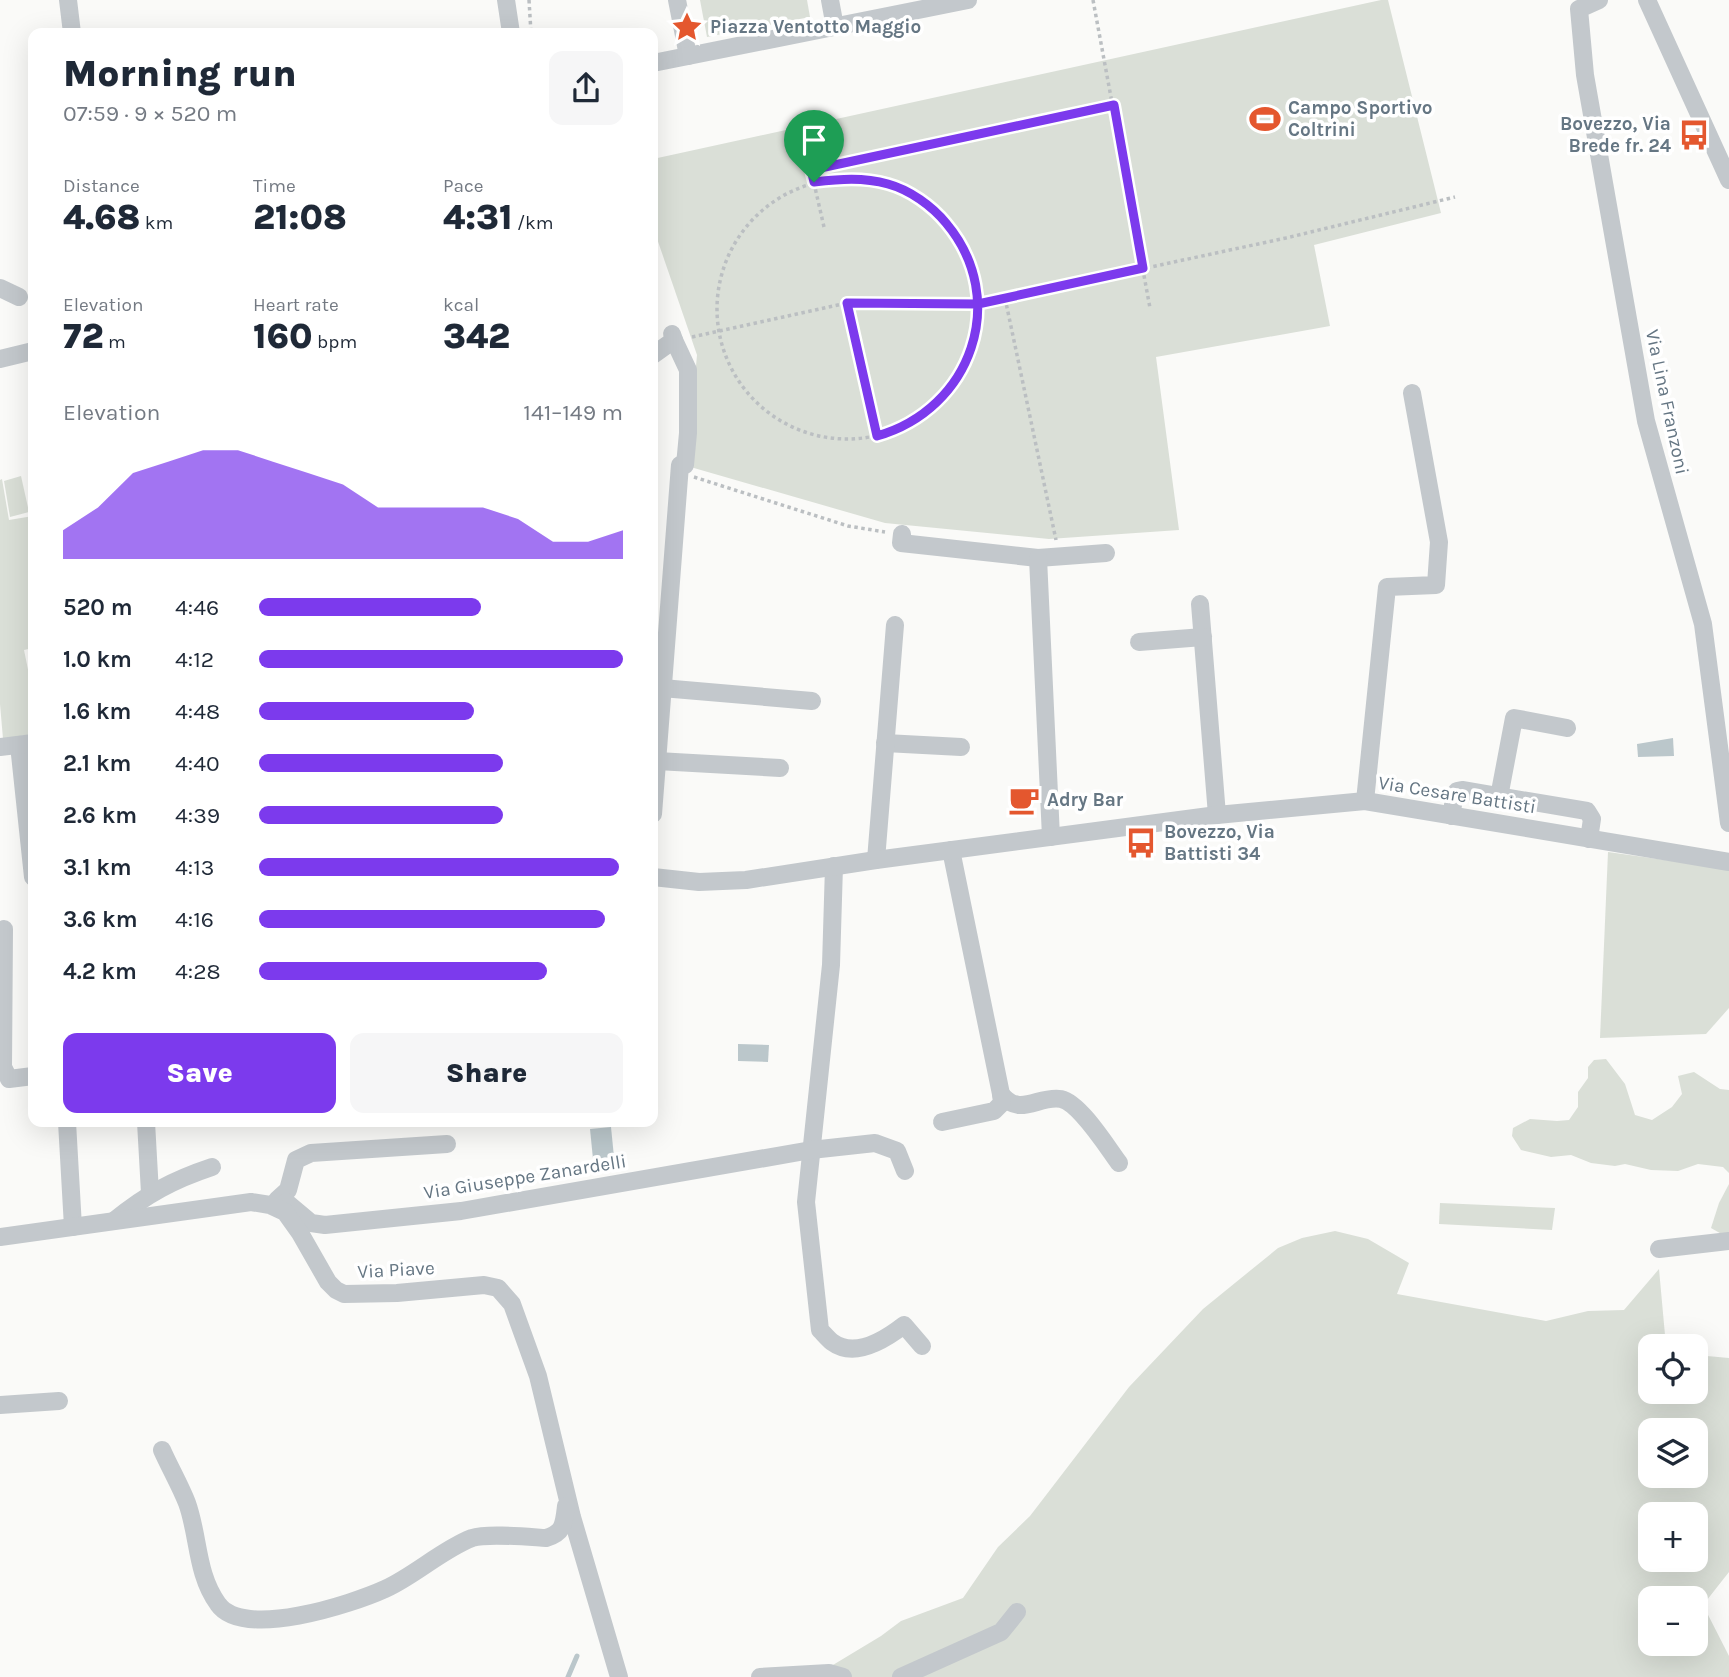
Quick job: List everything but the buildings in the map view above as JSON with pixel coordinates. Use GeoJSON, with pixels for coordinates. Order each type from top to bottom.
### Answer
{"type":"FeatureCollection","features":[{"type":"Feature","properties":{"kind":"street"},"geometry":{"type":"LineString","coordinates":[[68,0],[71,28]]}},
{"type":"Feature","properties":{"kind":"street"},"geometry":{"type":"LineString","coordinates":[[506,0],[510,28]]}},
{"type":"Feature","properties":{"kind":"street"},"geometry":{"type":"LineString","coordinates":[[677,0],[688,55]]}},
{"type":"Feature","properties":{"kind":"street"},"geometry":{"type":"LineString","coordinates":[[830,0],[835,27]]}},
{"type":"Feature","properties":{"kind":"street"},"geometry":{"type":"LineString","coordinates":[[658,62],[968,0]]}},
{"type":"Feature","properties":{"kind":"street","name":"Via Lina Franzoni"},"geometry":{"type":"LineString","coordinates":[[1599,0],[1578,4],[1578,78],[1646,421],[1703,624],[1729,823]]}},
{"type":"Feature","properties":{"kind":"street"},"geometry":{"type":"LineString","coordinates":[[1647,0],[1725,161],[1729,180]]}},
{"type":"Feature","properties":{"kind":"street"},"geometry":{"type":"LineString","coordinates":[[0,288],[19,297]]}},
{"type":"Feature","properties":{"kind":"street"},"geometry":{"type":"LineString","coordinates":[[658,350],[673,337],[688,370],[688,433],[682,468],[658,746]]}},
{"type":"Feature","properties":{"kind":"street"},"geometry":{"type":"LineString","coordinates":[[0,359],[28,352]]}},
{"type":"Feature","properties":{"kind":"street"},"geometry":{"type":"LineString","coordinates":[[1365,801],[1387,587],[1436,584],[1439,542],[1412,393]]}},
{"type":"Feature","properties":{"kind":"street"},"geometry":{"type":"LineString","coordinates":[[902,534],[901,543],[1038,558],[1106,553]]}},
{"type":"Feature","properties":{"kind":"street"},"geometry":{"type":"LineString","coordinates":[[1038,558],[1051,837]]}},
{"type":"Feature","properties":{"kind":"street"},"geometry":{"type":"LineString","coordinates":[[1200,604],[1217,816]]}},
{"type":"Feature","properties":{"kind":"street"},"geometry":{"type":"LineString","coordinates":[[876,860],[895,625]]}},
{"type":"Feature","properties":{"kind":"street"},"geometry":{"type":"LineString","coordinates":[[1139,642],[1203,637]]}},
{"type":"Feature","properties":{"kind":"street"},"geometry":{"type":"LineString","coordinates":[[662,688],[813,701]]}},
{"type":"Feature","properties":{"kind":"street"},"geometry":{"type":"LineString","coordinates":[[1500,797],[1514,718],[1567,728]]}},
{"type":"Feature","properties":{"kind":"street"},"geometry":{"type":"LineString","coordinates":[[886,743],[961,747]]}},
{"type":"Feature","properties":{"kind":"street"},"geometry":{"type":"LineString","coordinates":[[0,747],[26,744],[28,782]]}},
{"type":"Feature","properties":{"kind":"street"},"geometry":{"type":"LineString","coordinates":[[658,761],[780,768]]}},
{"type":"Feature","properties":{"kind":"street"},"geometry":{"type":"LineString","coordinates":[[1451,816],[1457,791],[1587,811],[1592,819],[1589,839]]}},
{"type":"Feature","properties":{"kind":"street","name":"Via Cesare Battisti"},"geometry":{"type":"LineString","coordinates":[[658,878],[699,882],[746,880],[1051,837],[1365,801],[1729,862]]}},
{"type":"Feature","properties":{"kind":"street"},"geometry":{"type":"LineString","coordinates":[[943,1122],[994,1111],[1002,1103],[951,850]]}},
{"type":"Feature","properties":{"kind":"street"},"geometry":{"type":"LineString","coordinates":[[834,866],[831,965],[818,1149],[806,1202],[820,1330],[833,1343],[848,1348],[867,1346],[888,1337],[904,1325],[922,1346]]}},
{"type":"Feature","properties":{"kind":"street"},"geometry":{"type":"LineString","coordinates":[[3,936],[3,1066],[9,1079],[28,1077]]}},
{"type":"Feature","properties":{"kind":"street"},"geometry":{"type":"LineString","coordinates":[[1001,1094],[1008,1103],[1022,1106],[1062,1099],[1077,1107],[1119,1163]]}},
{"type":"Feature","properties":{"kind":"street"},"geometry":{"type":"LineString","coordinates":[[67,1127],[74,1227]]}},
{"type":"Feature","properties":{"kind":"street"},"geometry":{"type":"LineString","coordinates":[[146,1127],[150,1193]]}},
{"type":"Feature","properties":{"kind":"street","name":"Via Giuseppe Zanardelli"},"geometry":{"type":"LineString","coordinates":[[277,1200],[294,1208],[311,1223],[326,1225],[461,1211],[818,1149],[875,1143],[897,1152],[905,1171]]}},
{"type":"Feature","properties":{"kind":"street"},"geometry":{"type":"LineString","coordinates":[[251,1202],[277,1200],[288,1190],[296,1160],[303,1157],[324,1152],[447,1144]]}},
{"type":"Feature","properties":{"kind":"street"},"geometry":{"type":"LineString","coordinates":[[113,1221],[150,1193],[177,1178],[212,1167]]}},
{"type":"Feature","properties":{"kind":"street","name":"Via Piave"},"geometry":{"type":"LineString","coordinates":[[0,1237],[251,1202],[270,1205],[285,1212],[328,1282],[335,1290],[344,1294],[397,1293],[484,1285],[498,1288],[512,1304],[534,1367],[619,1677]]}},
{"type":"Feature","properties":{"kind":"street"},"geometry":{"type":"LineString","coordinates":[[1658,1249],[1729,1241]]}},
{"type":"Feature","properties":{"kind":"street"},"geometry":{"type":"LineString","coordinates":[[0,1405],[59,1401]]}},
{"type":"Feature","properties":{"kind":"street","name":"Via Piave"},"geometry":{"type":"LineString","coordinates":[[162,1450],[187,1502],[203,1576],[217,1604],[229,1613],[258,1620],[302,1616],[385,1589],[474,1537],[547,1538],[557,1535],[564,1527],[567,1492]]}},
{"type":"Feature","properties":{"kind":"street"},"geometry":{"type":"LineString","coordinates":[[901,1677],[1001,1632],[1017,1612]]}},
{"type":"Feature","properties":{"kind":"street"},"geometry":{"type":"LineString","coordinates":[[760,1677],[829,1674],[843,1677]]}},
{"type":"Feature","properties":{"kind":"path"},"geometry":{"type":"LineString","coordinates":[[529,0],[531,28]]}},
{"type":"Feature","properties":{"kind":"path"},"geometry":{"type":"LineString","coordinates":[[1093,0],[1150,308]]}},
{"type":"Feature","properties":{"kind":"path"},"geometry":{"type":"LineString","coordinates":[[824,227],[811,170],[1114,105]]}},
{"type":"Feature","properties":{"kind":"path"},"geometry":{"type":"LineString","coordinates":[[853,178],[891,185],[918,198],[939,215],[955,234],[966,253],[975,278],[977,329],[969,356],[957,379],[939,402],[914,421],[877,436],[837,439],[807,433],[785,424],[763,409],[746,392],[725,355],[718,331],[717,298],[726,259],[749,222],[766,206],[793,190],[814,182],[853,178]]}},
{"type":"Feature","properties":{"kind":"path"},"geometry":{"type":"LineString","coordinates":[[673,337],[718,331],[847,303],[978,304],[1286,238],[1455,197]]}},
{"type":"Feature","properties":{"kind":"path"},"geometry":{"type":"LineString","coordinates":[[1005,298],[1060,555]]}},
{"type":"Feature","properties":{"kind":"path"},"geometry":{"type":"LineString","coordinates":[[847,303],[877,436]]}},
{"type":"Feature","properties":{"kind":"path"},"geometry":{"type":"LineString","coordinates":[[682,468],[848,526],[902,534]]}},
{"type":"Feature","properties":{"kind":"shaded area"},"geometry":{"type":"Polygon","coordinates":[[[700,0],[807,0],[810,17],[707,37],[700,0]]]}},
{"type":"Feature","properties":{"kind":"shaded area"},"geometry":{"type":"Polygon","coordinates":[[[1388,0],[1441,213],[1314,245],[1330,326],[1156,357],[1179,530],[1049,539],[885,523],[687,466],[697,355],[658,242],[658,158],[1388,0]]]}},
{"type":"Feature","properties":{"kind":"shaded area"},"geometry":{"type":"Polygon","coordinates":[[[21,476],[28,512],[10,517],[4,481],[21,476]]]}},
{"type":"Feature","properties":{"kind":"shaded area"},"geometry":{"type":"Polygon","coordinates":[[[2,479],[9,520],[28,517],[28,649],[24,650],[28,670],[28,735],[3,739],[0,704],[2,479]]]}},
{"type":"Feature","properties":{"kind":"shaded area"},"geometry":{"type":"Polygon","coordinates":[[[1673,738],[1674,756],[1638,757],[1637,744],[1673,738]]]}},
{"type":"Feature","properties":{"kind":"shaded area"},"geometry":{"type":"Polygon","coordinates":[[[1608,852],[1729,869],[1729,1008],[1706,1034],[1600,1038],[1608,852]]]}},
{"type":"Feature","properties":{"kind":"shaded area"},"geometry":{"type":"Polygon","coordinates":[[[738,1044],[769,1045],[768,1062],[738,1061],[738,1044]]]}},
{"type":"Feature","properties":{"kind":"shaded area"},"geometry":{"type":"Polygon","coordinates":[[[1606,1059],[1625,1084],[1635,1115],[1652,1120],[1672,1107],[1682,1094],[1678,1076],[1694,1072],[1720,1089],[1729,1090],[1729,1173],[1723,1167],[1698,1164],[1678,1171],[1651,1170],[1625,1164],[1615,1166],[1591,1163],[1571,1155],[1551,1157],[1521,1150],[1512,1136],[1513,1128],[1530,1119],[1569,1120],[1578,1107],[1578,1092],[1588,1078],[1588,1067],[1594,1060],[1606,1059]]]}},
{"type":"Feature","properties":{"kind":"shaded area"},"geometry":{"type":"Polygon","coordinates":[[[611,1127],[614,1157],[593,1159],[590,1129],[611,1127]]]}},
{"type":"Feature","properties":{"kind":"shaded area"},"geometry":{"type":"Polygon","coordinates":[[[1729,1184],[1729,1234],[1725,1236],[1711,1228],[1729,1184]]]}},
{"type":"Feature","properties":{"kind":"shaded area"},"geometry":{"type":"Polygon","coordinates":[[[1440,1203],[1555,1208],[1552,1230],[1439,1224],[1440,1203]]]}},
{"type":"Feature","properties":{"kind":"shaded area"},"geometry":{"type":"Polygon","coordinates":[[[1335,1231],[1368,1239],[1409,1263],[1397,1294],[1546,1321],[1588,1311],[1624,1310],[1659,1269],[1665,1334],[1638,1334],[1638,1404],[1708,1404],[1708,1356],[1729,1358],[1729,1572],[1708,1599],[1708,1586],[1638,1586],[1638,1656],[1708,1656],[1708,1615],[1729,1656],[1729,1677],[813,1677],[901,1621],[963,1598],[998,1547],[1030,1516],[1129,1387],[1203,1309],[1278,1248],[1302,1238],[1335,1231]]]}},
{"type":"Feature","properties":{"kind":"waterway"},"geometry":{"type":"LineString","coordinates":[[568,1677],[577,1656]]}},
{"type":"Feature","properties":{"kind":"place","name":"Piazza Ventotto Maggio"},"geometry":{"type":"Point","coordinates":[687,27]}},
{"type":"Feature","properties":{"kind":"place","name":"Campo Sportivo Coltrini"},"geometry":{"type":"Point","coordinates":[1265,119]}},
{"type":"Feature","properties":{"kind":"place","name":"Bovezzo, Via Brede fr. 24"},"geometry":{"type":"Point","coordinates":[1694,135]}},
{"type":"Feature","properties":{"kind":"place","name":"Adry Bar"},"geometry":{"type":"Point","coordinates":[1024,800]}},
{"type":"Feature","properties":{"kind":"place","name":"Bovezzo, Via Battisti 34"},"geometry":{"type":"Point","coordinates":[1141,843]}},
{"type":"Feature","properties":{"kind":"route"},"geometry":{"type":"LineString","coordinates":[[814,182],[811,170],[1114,105],[1143,268],[978,304],[847,303],[877,436],[914,421],[939,402],[957,379],[969,356],[977,329],[978,304],[975,278],[966,253],[955,234],[939,215],[918,198],[891,185],[853,178],[814,182]]}}]}
